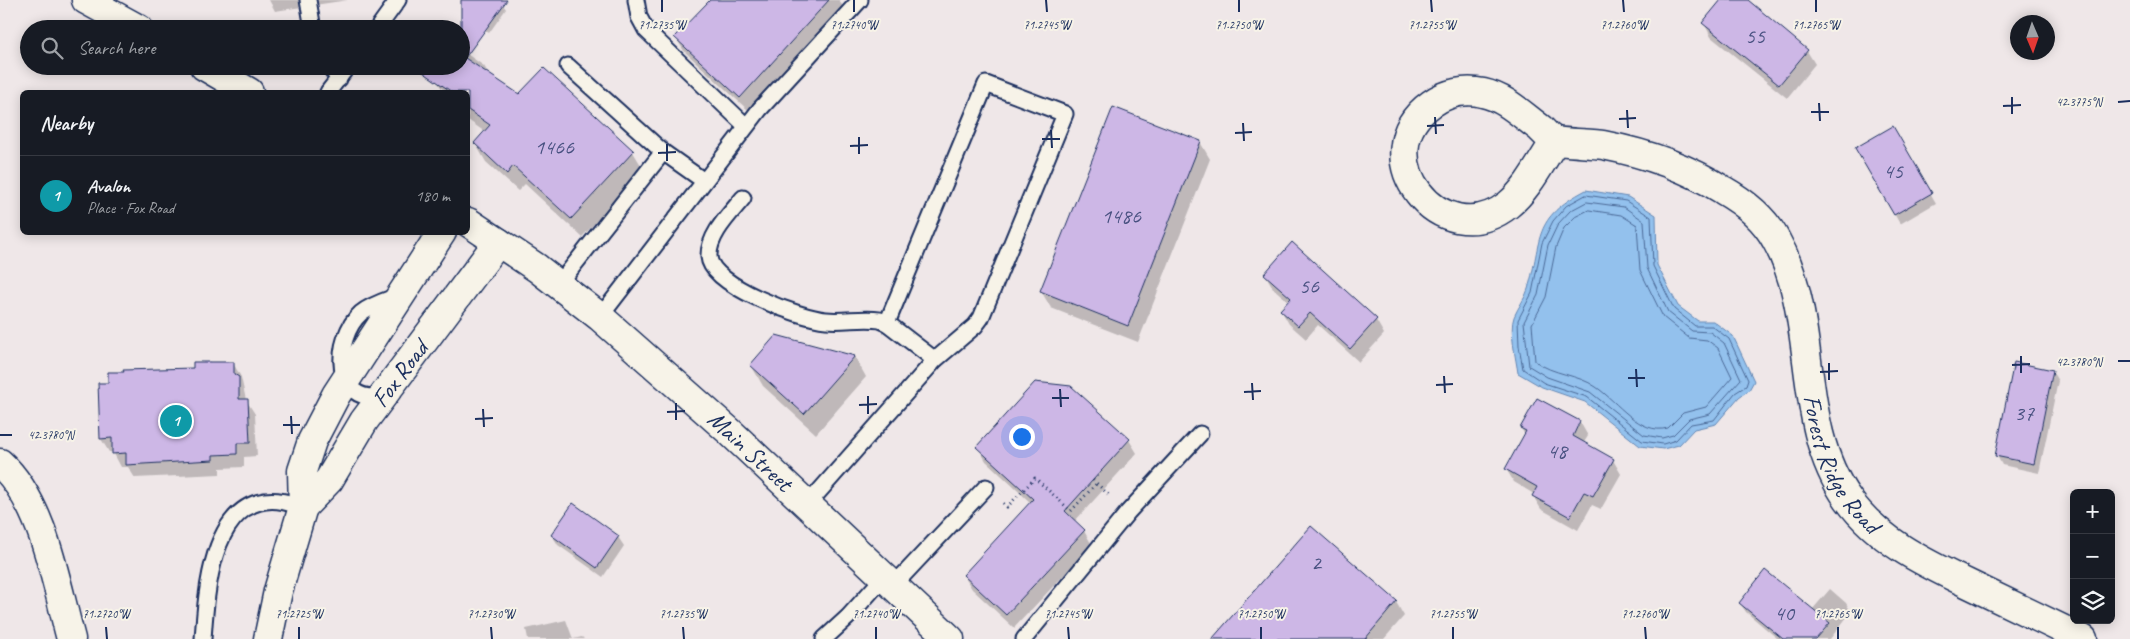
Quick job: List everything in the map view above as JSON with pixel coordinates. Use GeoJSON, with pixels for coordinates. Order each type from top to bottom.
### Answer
{"type":"FeatureCollection","features":[{"type":"Feature","properties":{"kind":"street"},"geometry":{"type":"LineString","coordinates":[[86,0],[123,20]]}},
{"type":"Feature","properties":{"kind":"street"},"geometry":{"type":"LineString","coordinates":[[220,75],[246,90]]}},
{"type":"Feature","properties":{"kind":"street"},"geometry":{"type":"LineString","coordinates":[[1466,91],[1481,92],[1507,103],[1555,140],[1520,193],[1510,203],[1492,214],[1472,219],[1458,218],[1432,208],[1413,187],[1405,160],[1409,131],[1416,118],[1438,98],[1466,91]]}},
{"type":"Feature","properties":{"kind":"street","name":"Forest Ridge Road"},"geometry":{"type":"LineString","coordinates":[[1555,140],[1610,146],[1668,165],[1714,184],[1755,214],[1767,226],[1783,254],[1799,312],[1821,444],[1837,483],[1849,501],[1878,532],[1900,547],[1939,569],[2083,639]]}},
{"type":"Feature","properties":{"kind":"street","name":"Main Street"},"geometry":{"type":"LineString","coordinates":[[470,223],[559,284],[600,317],[807,505],[950,639]]}},
{"type":"Feature","properties":{"kind":"street","name":"Fox Road"},"geometry":{"type":"LineString","coordinates":[[268,639],[278,592],[303,506],[302,471],[306,457],[327,410],[440,235]]}},
{"type":"Feature","properties":{"kind":"street","name":"Fox Road"},"geometry":{"type":"LineString","coordinates":[[303,506],[329,480],[364,421],[498,242]]}},
{"type":"Feature","properties":{"kind":"street"},"geometry":{"type":"LineString","coordinates":[[0,463],[17,484],[43,536],[71,639]]}},
{"type":"Feature","properties":{"kind":"lane"},"geometry":{"type":"LineString","coordinates":[[308,0],[311,20]]}},
{"type":"Feature","properties":{"kind":"lane"},"geometry":{"type":"LineString","coordinates":[[384,20],[398,0]]}},
{"type":"Feature","properties":{"kind":"lane"},"geometry":{"type":"LineString","coordinates":[[636,0],[639,17],[650,34],[746,126]]}},
{"type":"Feature","properties":{"kind":"lane"},"geometry":{"type":"LineString","coordinates":[[600,317],[746,126],[860,0]]}},
{"type":"Feature","properties":{"kind":"lane"},"geometry":{"type":"LineString","coordinates":[[568,66],[663,152],[704,181]]}},
{"type":"Feature","properties":{"kind":"lane"},"geometry":{"type":"LineString","coordinates":[[336,75],[339,79]]}},
{"type":"Feature","properties":{"kind":"lane"},"geometry":{"type":"LineString","coordinates":[[330,90],[342,75]]}},
{"type":"Feature","properties":{"kind":"lane"},"geometry":{"type":"LineString","coordinates":[[807,505],[935,360],[975,326],[981,318],[1065,114],[986,84],[887,323]]}},
{"type":"Feature","properties":{"kind":"lane"},"geometry":{"type":"LineString","coordinates":[[559,284],[663,152]]}},
{"type":"Feature","properties":{"kind":"lane"},"geometry":{"type":"LineString","coordinates":[[743,198],[718,230],[710,248],[711,263],[724,278],[754,296],[808,317],[839,321],[872,319],[887,323],[935,360]]}},
{"type":"Feature","properties":{"kind":"lane"},"geometry":{"type":"LineString","coordinates":[[346,379],[359,394],[373,398],[383,396]]}},
{"type":"Feature","properties":{"kind":"lane"},"geometry":{"type":"LineString","coordinates":[[1024,639],[1128,512],[1200,434]]}},
{"type":"Feature","properties":{"kind":"lane"},"geometry":{"type":"LineString","coordinates":[[824,639],[986,487]]}},
{"type":"Feature","properties":{"kind":"lane"},"geometry":{"type":"LineString","coordinates":[[202,639],[210,569],[214,554],[230,525],[239,515],[257,502],[276,500],[303,506]]}},
{"type":"Feature","properties":{"kind":"path"},"geometry":{"type":"LineString","coordinates":[[986,487],[1007,507],[1035,478],[1071,511],[1097,484]]}},
{"type":"Feature","properties":{"kind":"water"},"geometry":{"type":"Polygon","coordinates":[[[1586,190],[1628,197],[1656,215],[1657,265],[1678,306],[1698,321],[1713,321],[1733,336],[1754,381],[1749,390],[1739,397],[1716,424],[1694,429],[1679,445],[1663,449],[1640,446],[1585,402],[1542,387],[1518,373],[1513,345],[1512,329],[1514,317],[1528,289],[1542,231],[1547,221],[1556,211],[1568,200],[1586,190]]]}},
{"type":"Feature","properties":{"kind":"building"},"geometry":{"type":"Polygon","coordinates":[[[461,0],[507,0],[470,51],[470,20],[461,20],[461,0]]]}},
{"type":"Feature","properties":{"kind":"building"},"geometry":{"type":"Polygon","coordinates":[[[710,0],[829,0],[740,98],[674,37],[710,0]]]}},
{"type":"Feature","properties":{"kind":"building"},"geometry":{"type":"Polygon","coordinates":[[[1721,0],[1748,0],[1808,50],[1779,85],[1702,23],[1721,0]]]}},
{"type":"Feature","properties":{"kind":"building"},"geometry":{"type":"Polygon","coordinates":[[[470,61],[519,94],[544,68],[634,151],[571,219],[513,166],[507,174],[474,143],[490,125],[470,111],[470,90],[449,90],[427,75],[470,75],[470,61]]]}},
{"type":"Feature","properties":{"kind":"building"},"geometry":{"type":"Polygon","coordinates":[[[1113,107],[1201,141],[1128,326],[1040,291],[1113,107]]]}},
{"type":"Feature","properties":{"kind":"building"},"geometry":{"type":"Polygon","coordinates":[[[1893,126],[1932,193],[1894,215],[1855,148],[1893,126]]]}},
{"type":"Feature","properties":{"kind":"building"},"geometry":{"type":"Polygon","coordinates":[[[1292,242],[1377,319],[1350,349],[1310,313],[1298,326],[1280,310],[1291,298],[1264,274],[1292,242]]]}},
{"type":"Feature","properties":{"kind":"building"},"geometry":{"type":"Polygon","coordinates":[[[776,335],[855,356],[804,414],[750,365],[776,335]]]}},
{"type":"Feature","properties":{"kind":"building"},"geometry":{"type":"Polygon","coordinates":[[[193,362],[234,362],[234,374],[239,377],[239,399],[248,399],[250,443],[237,443],[237,454],[213,455],[213,460],[126,465],[126,453],[112,454],[112,438],[100,439],[98,383],[108,383],[108,372],[193,368],[193,362]]]}},
{"type":"Feature","properties":{"kind":"building"},"geometry":{"type":"Polygon","coordinates":[[[2014,362],[2053,370],[2034,464],[1995,456],[2014,362]]]}},
{"type":"Feature","properties":{"kind":"building"},"geometry":{"type":"Polygon","coordinates":[[[1035,382],[1071,386],[1130,439],[1065,511],[1085,530],[1006,615],[963,575],[1033,499],[976,447],[1035,382]]]}},
{"type":"Feature","properties":{"kind":"building"},"geometry":{"type":"Polygon","coordinates":[[[1537,398],[1580,421],[1573,436],[1614,459],[1593,496],[1584,492],[1570,517],[1532,496],[1537,487],[1505,469],[1526,431],[1520,428],[1537,398]]]}},
{"type":"Feature","properties":{"kind":"building"},"geometry":{"type":"Polygon","coordinates":[[[573,503],[619,536],[597,568],[551,535],[573,503]]]}},
{"type":"Feature","properties":{"kind":"building"},"geometry":{"type":"Polygon","coordinates":[[[1311,526],[1397,601],[1365,639],[1212,639],[1311,526]]]}},
{"type":"Feature","properties":{"kind":"building"},"geometry":{"type":"Polygon","coordinates":[[[1765,570],[1830,623],[1816,639],[1783,639],[1739,603],[1765,570]]]}},
{"type":"Feature","properties":{"kind":"place","name":"Avalon"},"geometry":{"type":"Point","coordinates":[176,421]}}]}
